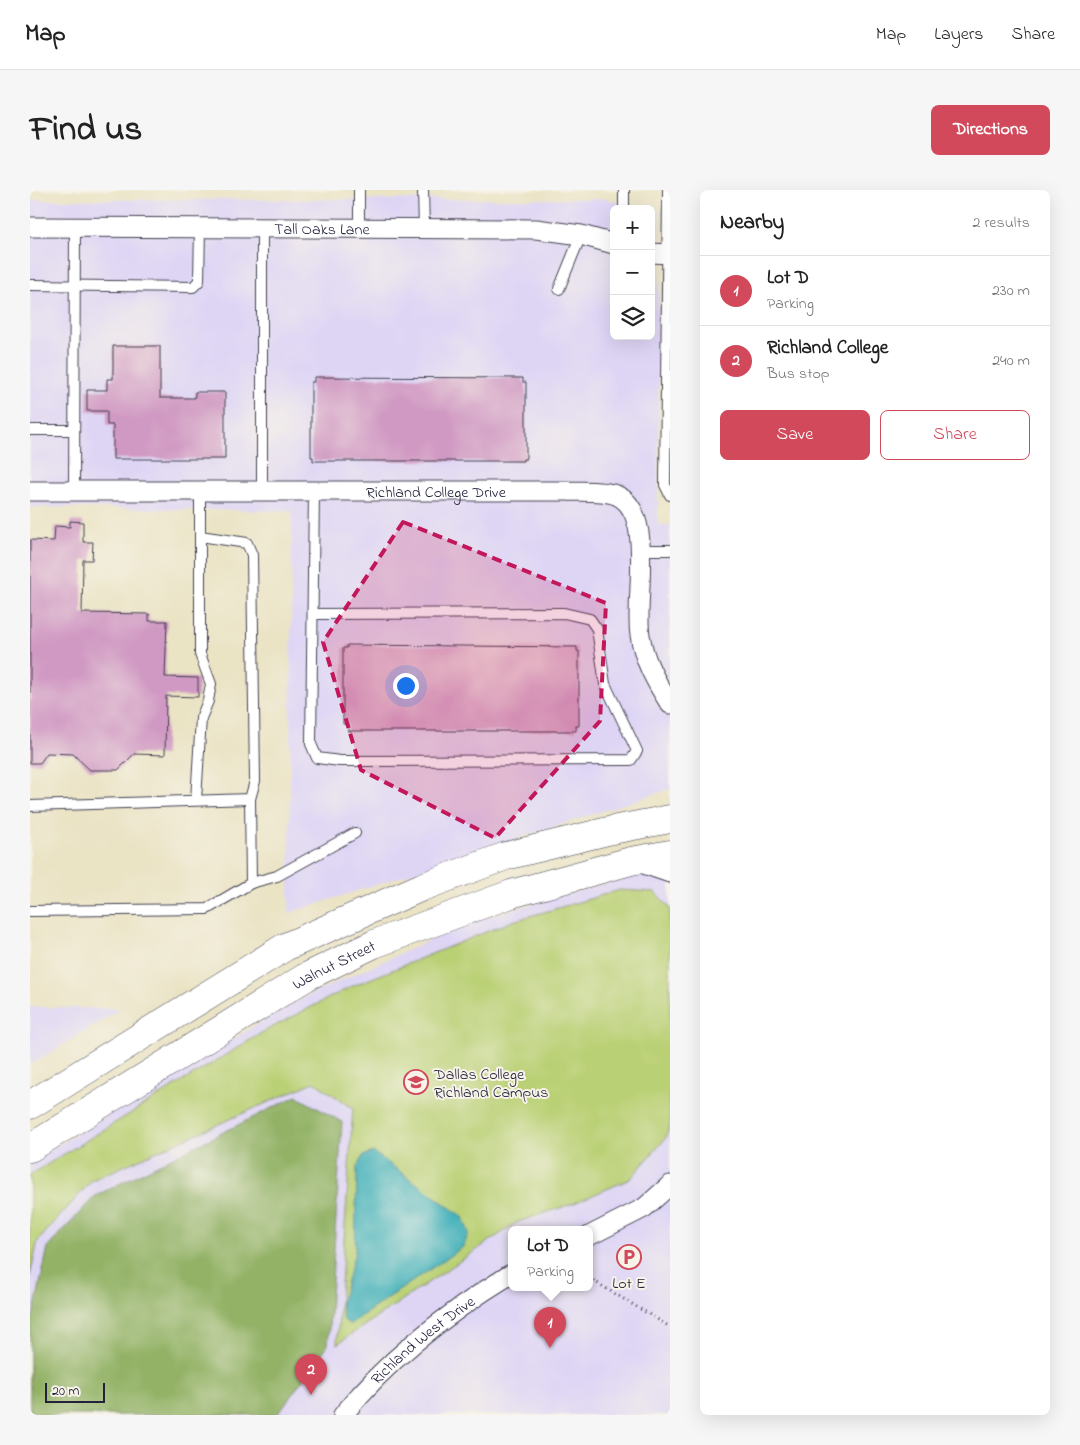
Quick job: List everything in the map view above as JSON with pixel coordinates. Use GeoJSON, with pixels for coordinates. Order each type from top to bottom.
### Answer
{"type":"FeatureCollection","features":[{"type":"Feature","properties":{"kind":"main road","name":"Walnut Street"},"geometry":{"type":"LineString","coordinates":[[30,1105],[285,947],[422,886],[506,856],[612,830],[670,819]]}},
{"type":"Feature","properties":{"kind":"main road","name":"Walnut Street"},"geometry":{"type":"LineString","coordinates":[[30,1148],[306,977],[357,952],[432,922],[511,894],[632,861],[670,854]]}},
{"type":"Feature","properties":{"kind":"street","name":"Tall Oaks Lane"},"geometry":{"type":"LineString","coordinates":[[30,227],[536,229],[581,235],[610,243]]}},
{"type":"Feature","properties":{"kind":"street","name":"Richland College Drive"},"geometry":{"type":"LineString","coordinates":[[30,491],[567,492],[617,495],[634,511],[640,528],[637,601],[640,635],[650,673],[670,704]]}},
{"type":"Feature","properties":{"kind":"street"},"geometry":{"type":"LineString","coordinates":[[632,861],[670,873]]}},
{"type":"Feature","properties":{"kind":"street"},"geometry":{"type":"LineString","coordinates":[[593,1234],[644,1208],[670,1185]]}},
{"type":"Feature","properties":{"kind":"street","name":"Richland West Drive"},"geometry":{"type":"LineString","coordinates":[[343,1415],[390,1365],[429,1330],[452,1311],[508,1276]]}},
{"type":"Feature","properties":{"kind":"lane"},"geometry":{"type":"LineString","coordinates":[[359,190],[359,229]]}},
{"type":"Feature","properties":{"kind":"lane"},"geometry":{"type":"LineString","coordinates":[[423,190],[424,229]]}},
{"type":"Feature","properties":{"kind":"lane"},"geometry":{"type":"LineString","coordinates":[[624,190],[624,205]]}},
{"type":"Feature","properties":{"kind":"lane"},"geometry":{"type":"LineString","coordinates":[[668,190],[663,254],[665,485],[670,495]]}},
{"type":"Feature","properties":{"kind":"lane"},"geometry":{"type":"LineString","coordinates":[[74,491],[75,227]]}},
{"type":"Feature","properties":{"kind":"lane"},"geometry":{"type":"LineString","coordinates":[[30,285],[192,287],[199,281],[200,228]]}},
{"type":"Feature","properties":{"kind":"lane"},"geometry":{"type":"LineString","coordinates":[[262,228],[262,492]]}},
{"type":"Feature","properties":{"kind":"lane"},"geometry":{"type":"LineString","coordinates":[[559,289],[581,235]]}},
{"type":"Feature","properties":{"kind":"lane"},"geometry":{"type":"LineString","coordinates":[[30,430],[74,430]]}},
{"type":"Feature","properties":{"kind":"lane"},"geometry":{"type":"LineString","coordinates":[[196,800],[202,718],[211,684],[200,654],[200,491]]}},
{"type":"Feature","properties":{"kind":"lane"},"geometry":{"type":"LineString","coordinates":[[312,614],[564,613],[590,619],[598,630],[605,684],[637,751],[631,760],[340,761],[317,758],[311,744],[312,614],[314,492]]}},
{"type":"Feature","properties":{"kind":"lane"},"geometry":{"type":"LineString","coordinates":[[200,536],[247,543],[252,555],[254,781],[250,799],[251,883]]}},
{"type":"Feature","properties":{"kind":"lane"},"geometry":{"type":"LineString","coordinates":[[640,550],[670,550]]}},
{"type":"Feature","properties":{"kind":"lane"},"geometry":{"type":"LineString","coordinates":[[30,806],[250,799]]}},
{"type":"Feature","properties":{"kind":"lane"},"geometry":{"type":"LineString","coordinates":[[30,911],[207,909],[251,883],[277,876],[355,833]]}},
{"type":"Feature","properties":{"kind":"path"},"geometry":{"type":"LineString","coordinates":[[593,1280],[670,1327]]}},
{"type":"Feature","properties":{"kind":"highlighted area"},"geometry":{"type":"Polygon","coordinates":[[[403,522],[606,603],[600,721],[495,838],[361,770],[323,642],[403,522]]]}},
{"type":"Feature","properties":{"kind":"shaded area"},"geometry":{"type":"Polygon","coordinates":[[[606,199],[629,205],[610,205],[610,340],[655,340],[655,211],[659,212],[658,525],[670,525],[670,789],[289,913],[292,511],[30,507],[30,200],[606,199]]]}},
{"type":"Feature","properties":{"kind":"shaded area","name":"Dallas College Richland Campus"},"geometry":{"type":"Polygon","coordinates":[[[670,870],[670,1415],[30,1415],[30,1162],[296,1001],[472,921],[629,877],[670,870]]]}},
{"type":"Feature","properties":{"kind":"shaded area"},"geometry":{"type":"Polygon","coordinates":[[[30,1007],[121,1009],[30,1065],[30,1007]]]}},
{"type":"Feature","properties":{"kind":"green space"},"geometry":{"type":"Polygon","coordinates":[[[620,890],[655,892],[670,908],[670,1125],[665,1139],[630,1179],[572,1204],[508,1226],[508,1229],[337,1344],[353,1108],[314,1082],[92,1180],[38,1241],[30,1276],[30,1175],[263,1032],[350,987],[513,921],[620,890]]]}},
{"type":"Feature","properties":{"kind":"green space"},"geometry":{"type":"Polygon","coordinates":[[[296,1096],[342,1122],[328,1345],[277,1415],[30,1415],[30,1330],[48,1247],[95,1196],[296,1096]]]}},
{"type":"Feature","properties":{"kind":"water"},"geometry":{"type":"Polygon","coordinates":[[[373,1152],[463,1217],[469,1233],[463,1247],[350,1324],[343,1320],[341,1302],[355,1252],[357,1167],[363,1156],[373,1152]]]}},
{"type":"Feature","properties":{"kind":"building"},"geometry":{"type":"Polygon","coordinates":[[[113,346],[160,346],[160,398],[195,398],[195,392],[225,392],[225,459],[113,459],[113,425],[107,425],[107,411],[87,411],[87,390],[107,390],[107,379],[113,379],[113,346]]]}},
{"type":"Feature","properties":{"kind":"building"},"geometry":{"type":"Polygon","coordinates":[[[314,377],[523,378],[523,382],[526,382],[526,459],[523,459],[523,461],[313,461],[313,457],[311,457],[311,382],[314,382],[314,377]]]}},
{"type":"Feature","properties":{"kind":"building"},"geometry":{"type":"Polygon","coordinates":[[[70,521],[83,522],[83,542],[93,542],[92,560],[83,560],[82,613],[149,614],[149,621],[167,621],[165,677],[198,678],[198,697],[166,696],[165,755],[134,754],[118,770],[90,770],[73,754],[47,753],[40,763],[30,763],[30,540],[54,541],[55,526],[70,527],[70,521]]]}},
{"type":"Feature","properties":{"kind":"building"},"geometry":{"type":"Polygon","coordinates":[[[347,645],[577,647],[577,651],[579,651],[579,726],[576,726],[576,731],[348,731],[348,724],[343,724],[343,648],[347,648],[347,645]]]}},
{"type":"Feature","properties":{"kind":"place","name":"Dallas College Richland Campus"},"geometry":{"type":"Point","coordinates":[416,1082]}},
{"type":"Feature","properties":{"kind":"place","name":"Lot E"},"geometry":{"type":"Point","coordinates":[629,1257]}},
{"type":"Feature","properties":{"kind":"place","name":"Lot D"},"geometry":{"type":"Point","coordinates":[550,1348]}},
{"type":"Feature","properties":{"kind":"place","name":"Richland College"},"geometry":{"type":"Point","coordinates":[311,1395]}}]}
